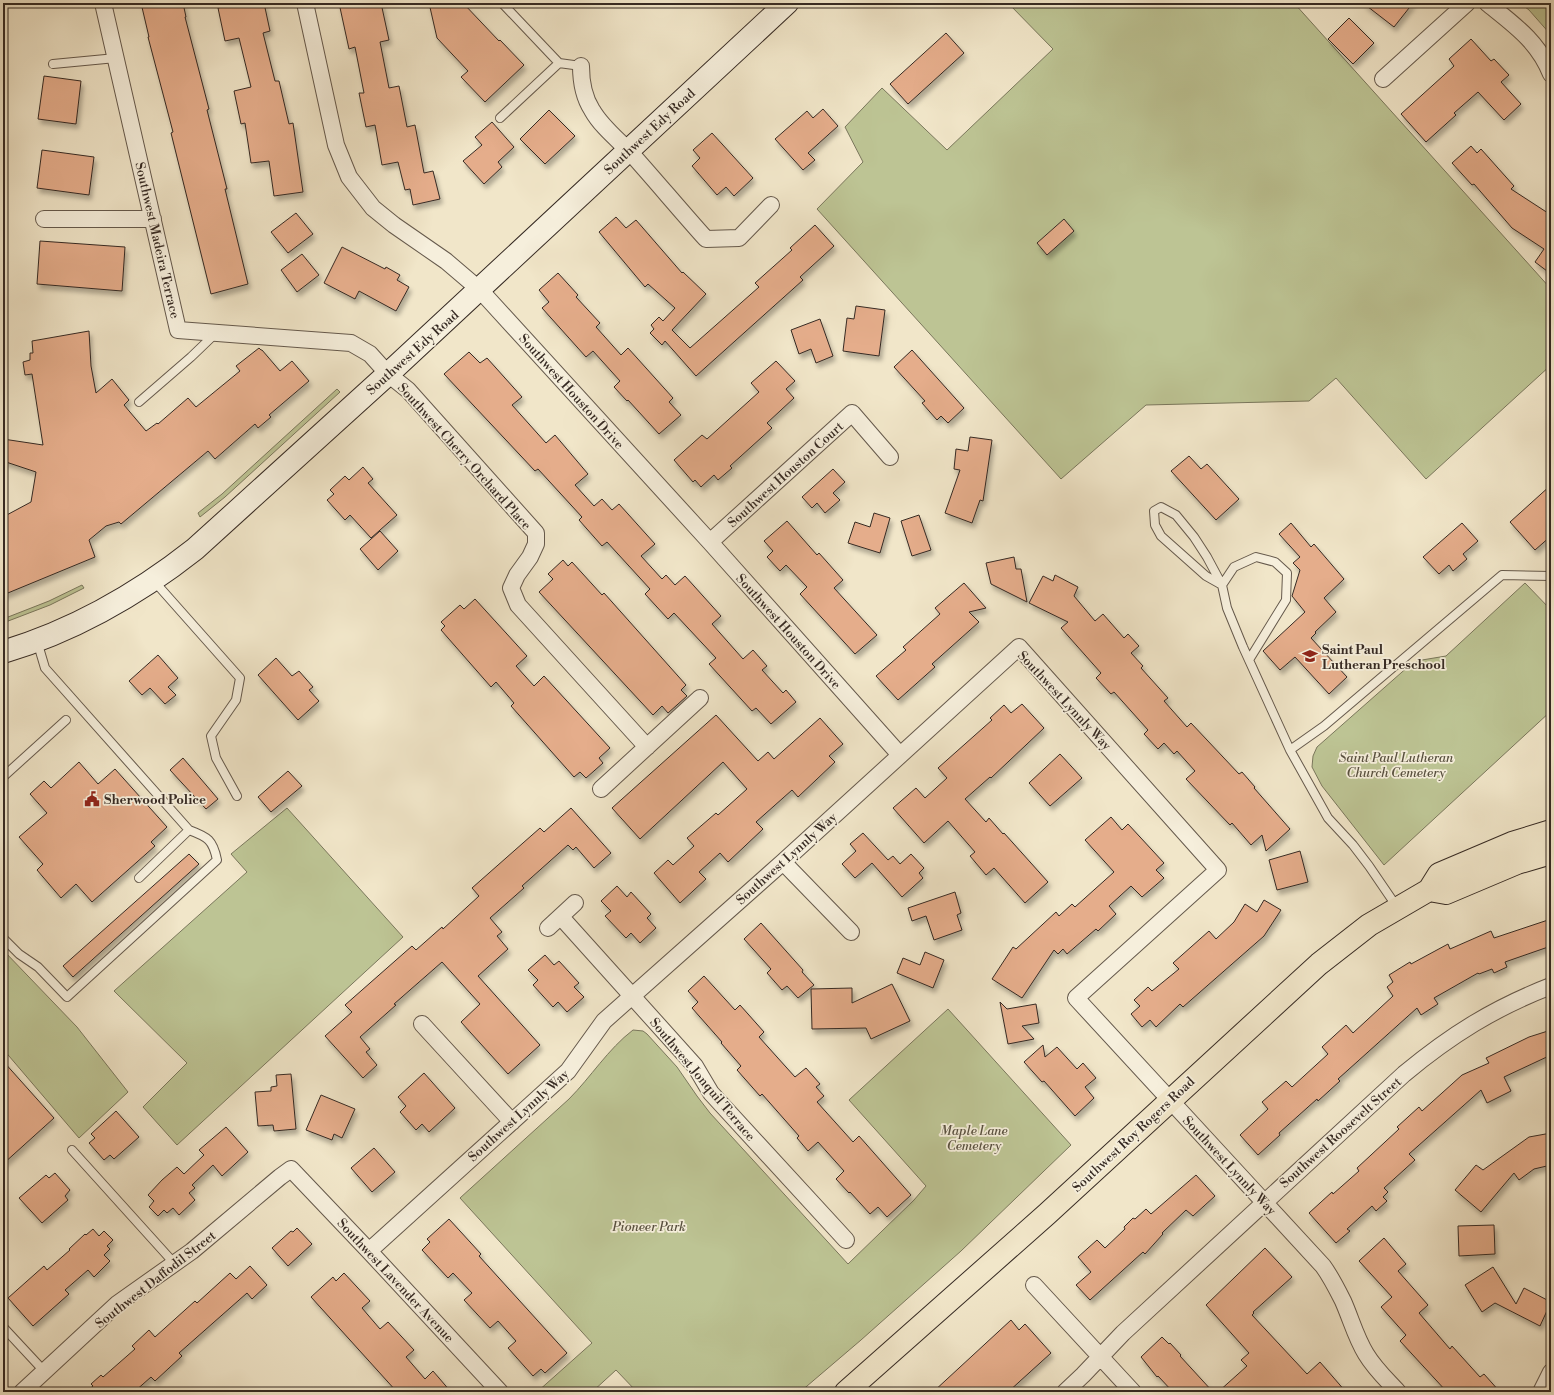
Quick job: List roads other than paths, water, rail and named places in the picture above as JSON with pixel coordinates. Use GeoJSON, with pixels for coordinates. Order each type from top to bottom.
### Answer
{"type":"FeatureCollection","features":[{"type":"Feature","properties":{"kind":"main road","name":"Southwest Edy Road"},"geometry":{"type":"LineString","coordinates":[[3,652],[37,640],[123,600],[195,549],[480,290],[787,3]]}},
{"type":"Feature","properties":{"kind":"main road","name":"Southwest Roy Rogers Road"},"geometry":{"type":"LineString","coordinates":[[846,1392],[1047,1214],[1319,964],[1369,925],[1429,890],[1439,874],[1512,843],[1551,831]]}},
{"type":"Feature","properties":{"kind":"main road"},"geometry":{"type":"LineString","coordinates":[[1429,890],[1446,893],[1517,863],[1551,853]]}},
{"type":"Feature","properties":{"kind":"street","name":"Southwest Madeira Terrace"},"geometry":{"type":"LineString","coordinates":[[103,3],[178,330],[351,343],[370,354],[388,374]]}},
{"type":"Feature","properties":{"kind":"street","name":"Southwest Houston Drive"},"geometry":{"type":"LineString","coordinates":[[305,3],[336,145],[349,177],[373,208],[394,225],[446,261],[480,290],[710,542],[900,755]]}},
{"type":"Feature","properties":{"kind":"street"},"geometry":{"type":"LineString","coordinates":[[1383,79],[1467,3]]}},
{"type":"Feature","properties":{"kind":"street"},"geometry":{"type":"LineString","coordinates":[[1487,3],[1524,33],[1541,54],[1551,74]]}},
{"type":"Feature","properties":{"kind":"street"},"geometry":{"type":"LineString","coordinates":[[581,66],[581,81],[583,90],[591,109],[706,240],[739,238],[771,205]]}},
{"type":"Feature","properties":{"kind":"street"},"geometry":{"type":"LineString","coordinates":[[44,219],[153,219]]}},
{"type":"Feature","properties":{"kind":"street","name":"Southwest Cherry Orchard Place"},"geometry":{"type":"LineString","coordinates":[[388,374],[408,390],[536,533],[536,544],[530,557],[517,575],[511,588],[518,604],[647,747]]}},
{"type":"Feature","properties":{"kind":"street","name":"Southwest Houston Court"},"geometry":{"type":"LineString","coordinates":[[710,542],[852,413],[890,457]]}},
{"type":"Feature","properties":{"kind":"street","name":"Southwest Lynnly Way"},"geometry":{"type":"LineString","coordinates":[[369,1251],[568,1071],[604,1021],[783,862],[1019,647],[1218,870],[1076,998],[1323,1266],[1332,1279],[1343,1301],[1357,1337],[1366,1354],[1373,1365],[1398,1392]]}},
{"type":"Feature","properties":{"kind":"street"},"geometry":{"type":"LineString","coordinates":[[601,789],[700,698]]}},
{"type":"Feature","properties":{"kind":"street"},"geometry":{"type":"LineString","coordinates":[[783,862],[852,932]]}},
{"type":"Feature","properties":{"kind":"street"},"geometry":{"type":"LineString","coordinates":[[548,928],[575,903]]}},
{"type":"Feature","properties":{"kind":"street","name":"Southwest Jonquil Terrace"},"geometry":{"type":"LineString","coordinates":[[560,917],[694,1066],[711,1093],[846,1240]]}},
{"type":"Feature","properties":{"kind":"street","name":"Southwest Roosevelt Street"},"geometry":{"type":"LineString","coordinates":[[1065,1392],[1123,1332],[1398,1079],[1433,1050],[1481,1018],[1518,999],[1551,986]]}},
{"type":"Feature","properties":{"kind":"street"},"geometry":{"type":"LineString","coordinates":[[422,1024],[512,1122]]}},
{"type":"Feature","properties":{"kind":"street","name":"Southwest Lavender Avenue"},"geometry":{"type":"LineString","coordinates":[[291,1169],[500,1392]]}},
{"type":"Feature","properties":{"kind":"street","name":"Southwest Daffodil Street"},"geometry":{"type":"LineString","coordinates":[[22,1392],[117,1304],[192,1251],[280,1176],[291,1169]]}},
{"type":"Feature","properties":{"kind":"street"},"geometry":{"type":"LineString","coordinates":[[1034,1285],[1133,1392]]}},
{"type":"Feature","properties":{"kind":"street"},"geometry":{"type":"LineString","coordinates":[[1541,1392],[1551,1372]]}},
{"type":"Feature","properties":{"kind":"lane"},"geometry":{"type":"LineString","coordinates":[[502,3],[559,63],[581,66]]}},
{"type":"Feature","properties":{"kind":"lane"},"geometry":{"type":"LineString","coordinates":[[53,64],[116,58]]}},
{"type":"Feature","properties":{"kind":"lane"},"geometry":{"type":"LineString","coordinates":[[500,118],[559,63]]}},
{"type":"Feature","properties":{"kind":"lane"},"geometry":{"type":"LineString","coordinates":[[139,402],[191,357],[216,332]]}},
{"type":"Feature","properties":{"kind":"lane"},"geometry":{"type":"LineString","coordinates":[[1222,585],[1206,576],[1161,536],[1155,525],[1154,511],[1161,507],[1176,515],[1207,557],[1222,585],[1227,608],[1290,750],[1328,818],[1353,845],[1397,908]]}},
{"type":"Feature","properties":{"kind":"lane"},"geometry":{"type":"LineString","coordinates":[[1222,585],[1234,567],[1256,557],[1275,562],[1287,572],[1286,600],[1249,660]]}},
{"type":"Feature","properties":{"kind":"lane"},"geometry":{"type":"LineString","coordinates":[[1290,750],[1324,726],[1502,575],[1551,576]]}},
{"type":"Feature","properties":{"kind":"lane"},"geometry":{"type":"LineString","coordinates":[[153,580],[240,678],[236,700],[210,736],[216,758],[237,796]]}},
{"type":"Feature","properties":{"kind":"lane"},"geometry":{"type":"LineString","coordinates":[[3,938],[18,954],[38,967],[66,997],[217,860],[214,846],[204,836],[190,830],[45,668],[37,640]]}},
{"type":"Feature","properties":{"kind":"lane"},"geometry":{"type":"LineString","coordinates":[[3,777],[66,720]]}},
{"type":"Feature","properties":{"kind":"lane"},"geometry":{"type":"LineString","coordinates":[[139,878],[190,830]]}},
{"type":"Feature","properties":{"kind":"lane"},"geometry":{"type":"LineString","coordinates":[[72,1150],[174,1263]]}},
{"type":"Feature","properties":{"kind":"lane"},"geometry":{"type":"LineString","coordinates":[[3,1327],[44,1371]]}},
{"type":"Feature","properties":{"kind":"place","name":"Saint Paul Lutheran Preschool"},"geometry":{"type":"Point","coordinates":[1310,656]}},
{"type":"Feature","properties":{"kind":"place","name":"Sherwood Police"},"geometry":{"type":"Point","coordinates":[92,799]}},
{"type":"Feature","properties":{"kind":"park label","name":"Saint Paul Lutheran Church Cemetery"},"geometry":{"type":"Point","coordinates":[1396,764]}},
{"type":"Feature","properties":{"kind":"park label","name":"Maple Lane Cemetery"},"geometry":{"type":"Point","coordinates":[974,1138]}},
{"type":"Feature","properties":{"kind":"park label","name":"Pioneer Park"},"geometry":{"type":"Point","coordinates":[649,1226]}}]}
